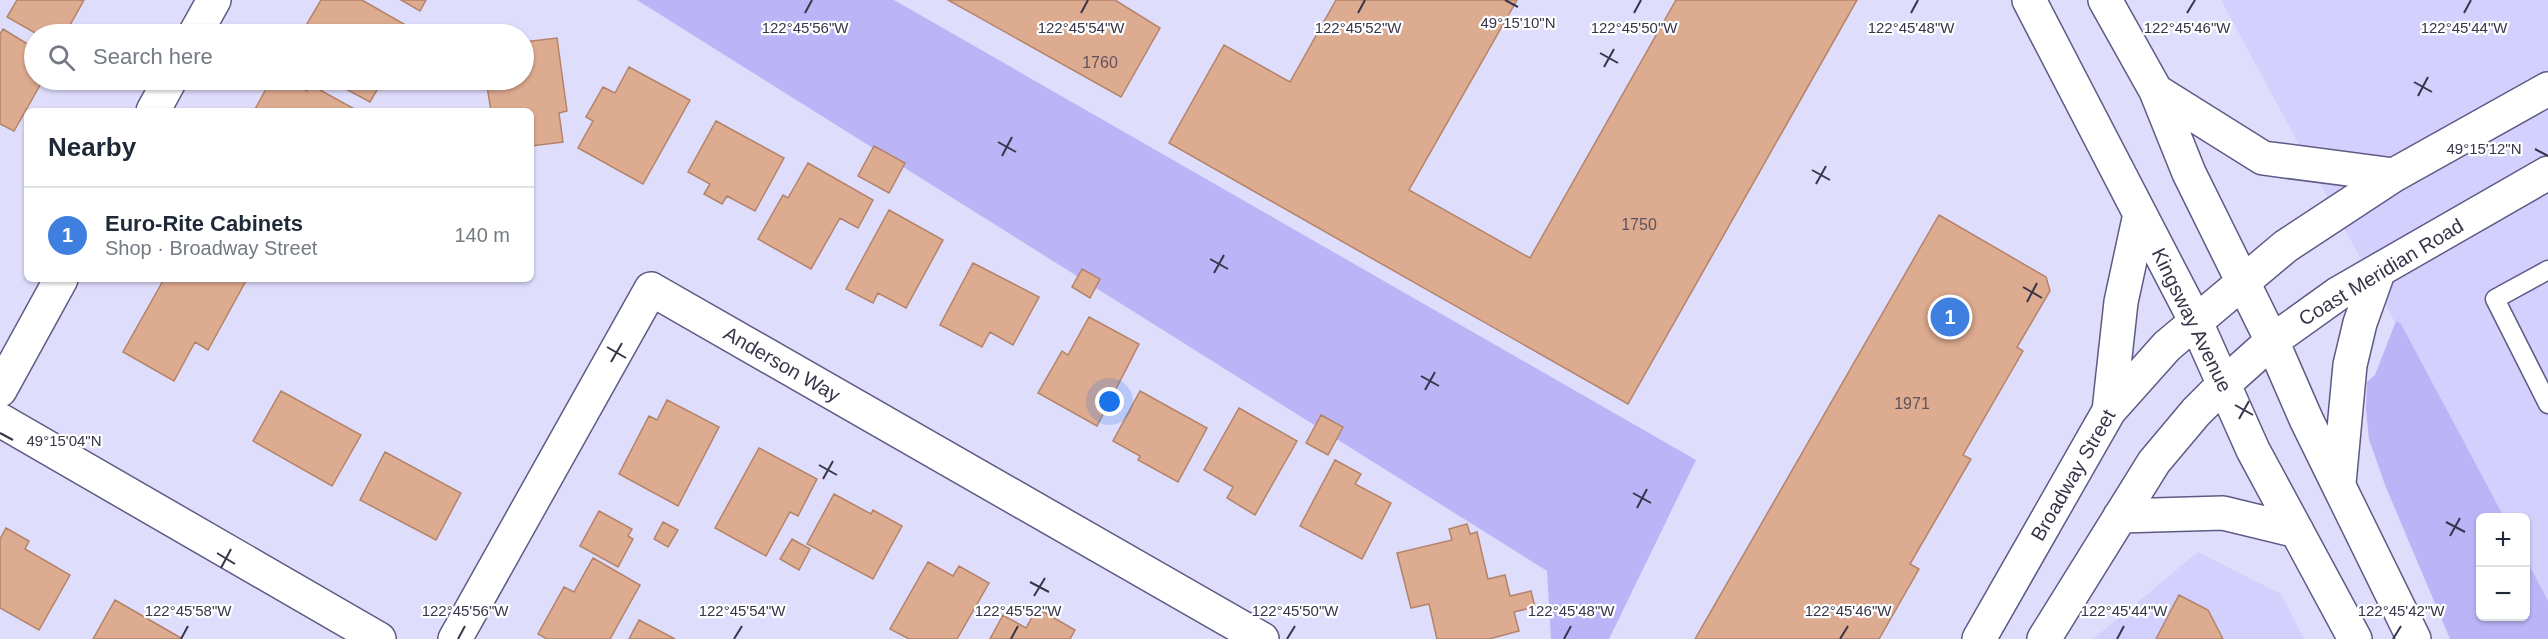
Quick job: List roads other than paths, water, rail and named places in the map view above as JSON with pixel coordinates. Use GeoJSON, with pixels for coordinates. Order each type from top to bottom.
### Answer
{"type":"FeatureCollection","features":[{"type":"Feature","properties":{"kind":"main road"},"geometry":{"type":"LineString","coordinates":[[201,24],[214,0]]}},
{"type":"Feature","properties":{"kind":"main road","name":"Kingsway Avenue"},"geometry":{"type":"LineString","coordinates":[[2029,0],[2195,320],[2253,450],[2355,639]]}},
{"type":"Feature","properties":{"kind":"main road"},"geometry":{"type":"LineString","coordinates":[[2105,0],[2156,91],[2189,173],[2414,639]]}},
{"type":"Feature","properties":{"kind":"main road"},"geometry":{"type":"LineString","coordinates":[[2242,280],[2286,246],[2394,175],[2548,89]]}},
{"type":"Feature","properties":{"kind":"main road"},"geometry":{"type":"LineString","coordinates":[[155,108],[165,90]]}},
{"type":"Feature","properties":{"kind":"main road"},"geometry":{"type":"LineString","coordinates":[[2156,91],[2263,158],[2394,175]]}},
{"type":"Feature","properties":{"kind":"main road","name":"Coast Meridian Road"},"geometry":{"type":"LineString","coordinates":[[2223,384],[2272,341],[2339,293],[2548,173]]}},
{"type":"Feature","properties":{"kind":"main road"},"geometry":{"type":"LineString","coordinates":[[2109,411],[2121,302],[2140,213]]}},
{"type":"Feature","properties":{"kind":"main road"},"geometry":{"type":"LineString","coordinates":[[2338,483],[2350,365],[2360,323],[2379,270]]}},
{"type":"Feature","properties":{"kind":"main road","name":"Broadway Street"},"geometry":{"type":"LineString","coordinates":[[1979,639],[2109,411],[2167,346],[2242,280]]}},
{"type":"Feature","properties":{"kind":"main road"},"geometry":{"type":"LineString","coordinates":[[0,390],[59,282]]}},
{"type":"Feature","properties":{"kind":"main road","name":"Anderson Way"},"geometry":{"type":"LineString","coordinates":[[455,639],[651,289],[1262,639]]}},
{"type":"Feature","properties":{"kind":"main road"},"geometry":{"type":"LineString","coordinates":[[2044,639],[2154,462],[2223,384]]}},
{"type":"Feature","properties":{"kind":"main road"},"geometry":{"type":"LineString","coordinates":[[0,420],[379,639]]}},
{"type":"Feature","properties":{"kind":"main road"},"geometry":{"type":"LineString","coordinates":[[2120,516],[2223,513],[2298,531]]}},
{"type":"Feature","properties":{"kind":"lane"},"geometry":{"type":"LineString","coordinates":[[2548,270],[2495,299],[2548,404]]}},
{"type":"Feature","properties":{"kind":"place","name":"Euro-Rite Cabinets"},"geometry":{"type":"Point","coordinates":[1950,317]}}]}
